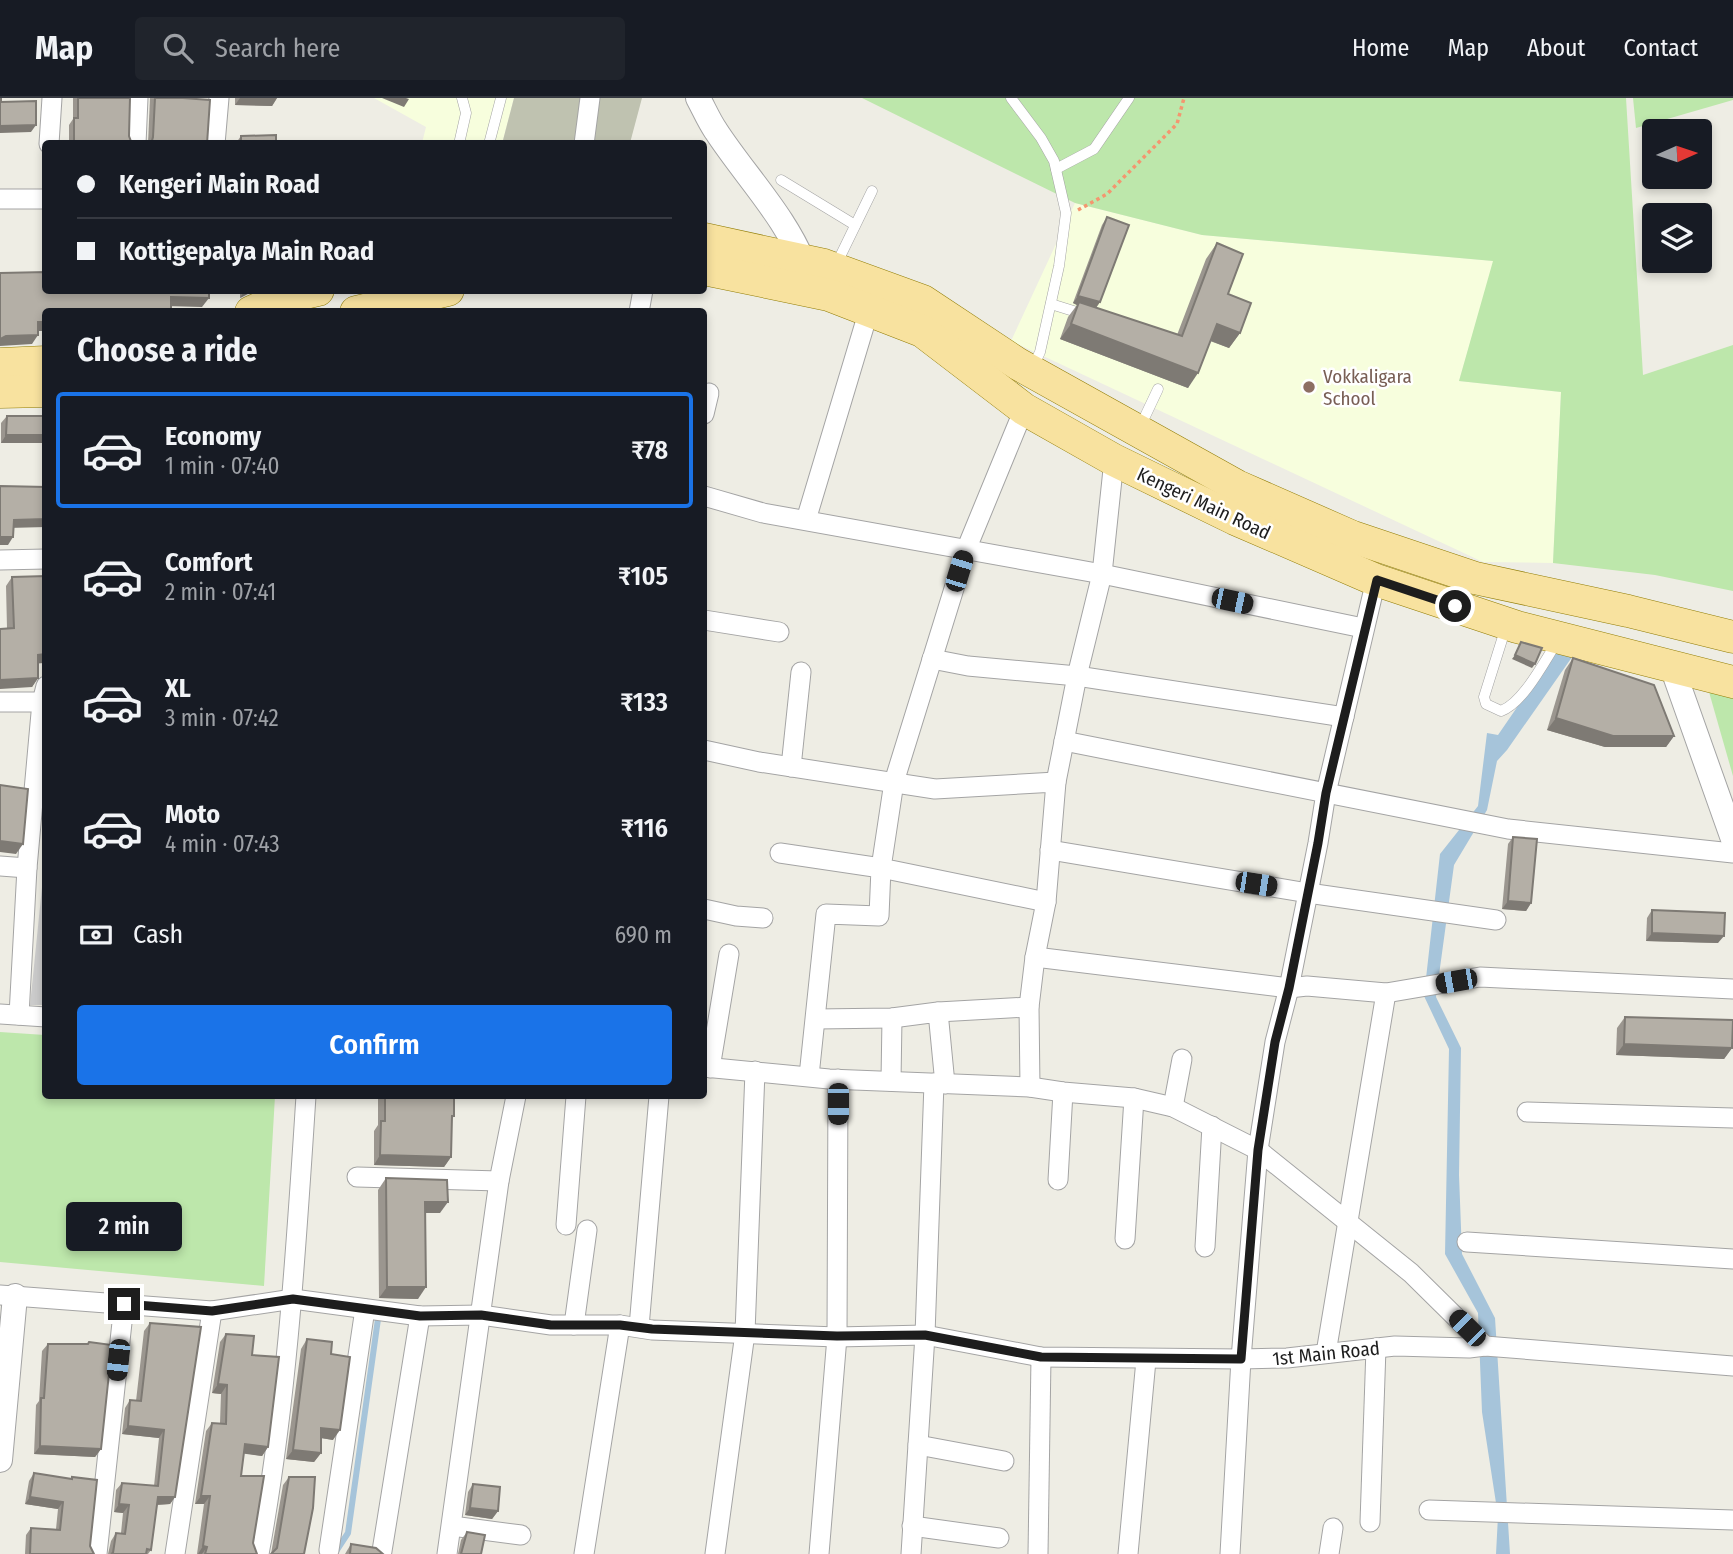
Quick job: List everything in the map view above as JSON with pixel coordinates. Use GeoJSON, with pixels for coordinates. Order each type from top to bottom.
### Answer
{"type":"FeatureCollection","features":[{"type":"Feature","properties":{"kind":"main road","name":"Kengeri Main Road"},"geometry":{"type":"LineString","coordinates":[[707,240],[803,261],[824,280],[829,295],[922,331],[1024,409],[1114,460],[1235,519],[1377,580],[1507,624],[1733,682]]}},
{"type":"Feature","properties":{"kind":"main road","name":"Kengeri Main Road"},"geometry":{"type":"LineString","coordinates":[[707,269],[824,280],[923,301],[1032,371],[1237,486],[1353,537],[1475,578],[1733,637]]}},
{"type":"Feature","properties":{"kind":"main road"},"geometry":{"type":"LineString","coordinates":[[260,308],[301,294]]}},
{"type":"Feature","properties":{"kind":"main road"},"geometry":{"type":"LineString","coordinates":[[379,308],[432,299]]}},
{"type":"Feature","properties":{"kind":"main road"},"geometry":{"type":"LineString","coordinates":[[0,364],[42,362]]}},
{"type":"Feature","properties":{"kind":"main road"},"geometry":{"type":"LineString","coordinates":[[0,392],[42,391]]}},
{"type":"Feature","properties":{"kind":"main road"},"geometry":{"type":"LineString","coordinates":[[1628,611],[1667,602],[1733,620]]}},
{"type":"Feature","properties":{"kind":"street"},"geometry":{"type":"LineString","coordinates":[[49,140],[52,98]]}},
{"type":"Feature","properties":{"kind":"street"},"geometry":{"type":"LineString","coordinates":[[136,140],[138,98]]}},
{"type":"Feature","properties":{"kind":"street"},"geometry":{"type":"LineString","coordinates":[[215,140],[219,98]]}},
{"type":"Feature","properties":{"kind":"street"},"geometry":{"type":"LineString","coordinates":[[585,140],[590,98]]}},
{"type":"Feature","properties":{"kind":"street"},"geometry":{"type":"LineString","coordinates":[[698,98],[715,130],[772,210],[803,261]]}},
{"type":"Feature","properties":{"kind":"street"},"geometry":{"type":"LineString","coordinates":[[0,199],[42,199]]}},
{"type":"Feature","properties":{"kind":"street"},"geometry":{"type":"LineString","coordinates":[[748,249],[764,231],[772,210]]}},
{"type":"Feature","properties":{"kind":"street"},"geometry":{"type":"LineString","coordinates":[[806,520],[869,310]]}},
{"type":"Feature","properties":{"kind":"street"},"geometry":{"type":"LineString","coordinates":[[707,401],[709,393]]}},
{"type":"Feature","properties":{"kind":"street"},"geometry":{"type":"LineString","coordinates":[[809,1076],[826,914],[879,916],[881,868],[894,782],[966,550],[1024,409]]}},
{"type":"Feature","properties":{"kind":"street"},"geometry":{"type":"LineString","coordinates":[[1030,1087],[1029,1007],[1046,902],[1056,782],[1101,574],[1114,460]]}},
{"type":"Feature","properties":{"kind":"street"},"geometry":{"type":"LineString","coordinates":[[707,497],[763,513],[1101,574],[1363,628]]}},
{"type":"Feature","properties":{"kind":"street"},"geometry":{"type":"LineString","coordinates":[[0,560],[42,559]]}},
{"type":"Feature","properties":{"kind":"street"},"geometry":{"type":"LineString","coordinates":[[1230,1554],[1241,1359],[1258,1150],[1275,1042],[1289,988],[1326,793],[1345,718],[1363,628],[1377,580]]}},
{"type":"Feature","properties":{"kind":"street"},"geometry":{"type":"LineString","coordinates":[[707,620],[779,632]]}},
{"type":"Feature","properties":{"kind":"street"},"geometry":{"type":"LineString","coordinates":[[932,659],[968,666],[1077,676],[1345,718]]}},
{"type":"Feature","properties":{"kind":"street"},"geometry":{"type":"LineString","coordinates":[[1672,667],[1733,839]]}},
{"type":"Feature","properties":{"kind":"street"},"geometry":{"type":"LineString","coordinates":[[791,767],[801,671]]}},
{"type":"Feature","properties":{"kind":"street"},"geometry":{"type":"LineString","coordinates":[[0,702],[42,696]]}},
{"type":"Feature","properties":{"kind":"street"},"geometry":{"type":"LineString","coordinates":[[42,716],[10,1014],[42,1017]]}},
{"type":"Feature","properties":{"kind":"street"},"geometry":{"type":"LineString","coordinates":[[1064,741],[1508,829],[1733,852]]}},
{"type":"Feature","properties":{"kind":"street"},"geometry":{"type":"LineString","coordinates":[[707,751],[791,767],[934,789],[1056,782]]}},
{"type":"Feature","properties":{"kind":"street"},"geometry":{"type":"LineString","coordinates":[[1050,850],[1308,893],[1496,920]]}},
{"type":"Feature","properties":{"kind":"street"},"geometry":{"type":"LineString","coordinates":[[780,853],[881,868],[1046,902]]}},
{"type":"Feature","properties":{"kind":"street"},"geometry":{"type":"LineString","coordinates":[[0,866],[27,868]]}},
{"type":"Feature","properties":{"kind":"street"},"geometry":{"type":"LineString","coordinates":[[707,910],[763,918]]}},
{"type":"Feature","properties":{"kind":"street"},"geometry":{"type":"LineString","coordinates":[[707,1063],[729,954]]}},
{"type":"Feature","properties":{"kind":"street"},"geometry":{"type":"LineString","coordinates":[[1035,957],[1289,988],[1307,986],[1386,993],[1480,977],[1733,989]]}},
{"type":"Feature","properties":{"kind":"street"},"geometry":{"type":"LineString","coordinates":[[1326,1353],[1386,993]]}},
{"type":"Feature","properties":{"kind":"street"},"geometry":{"type":"LineString","coordinates":[[816,1019],[892,1018],[938,1012],[1029,1007]]}},
{"type":"Feature","properties":{"kind":"street"},"geometry":{"type":"LineString","coordinates":[[911,1554],[939,1083],[938,1012]]}},
{"type":"Feature","properties":{"kind":"street"},"geometry":{"type":"LineString","coordinates":[[891,1081],[892,1018]]}},
{"type":"Feature","properties":{"kind":"street"},"geometry":{"type":"LineString","coordinates":[[1174,1107],[1182,1059]]}},
{"type":"Feature","properties":{"kind":"street"},"geometry":{"type":"LineString","coordinates":[[707,1068],[838,1079],[1030,1087],[1134,1098],[1174,1107],[1258,1150],[1411,1273],[1485,1346]]}},
{"type":"Feature","properties":{"kind":"street"},"geometry":{"type":"LineString","coordinates":[[715,1554],[745,1333],[755,1071]]}},
{"type":"Feature","properties":{"kind":"street"},"geometry":{"type":"LineString","coordinates":[[819,1554],[837,1336],[838,1079]]}},
{"type":"Feature","properties":{"kind":"street"},"geometry":{"type":"LineString","coordinates":[[1058,1180],[1063,1092]]}},
{"type":"Feature","properties":{"kind":"street"},"geometry":{"type":"LineString","coordinates":[[1125,1239],[1134,1098]]}},
{"type":"Feature","properties":{"kind":"street"},"geometry":{"type":"LineString","coordinates":[[260,1554],[270,1497],[293,1299],[306,1099]]}},
{"type":"Feature","properties":{"kind":"street"},"geometry":{"type":"LineString","coordinates":[[447,1554],[499,1181],[515,1099]]}},
{"type":"Feature","properties":{"kind":"street"},"geometry":{"type":"LineString","coordinates":[[566,1224],[576,1099]]}},
{"type":"Feature","properties":{"kind":"street"},"geometry":{"type":"LineString","coordinates":[[584,1554],[629,1326],[659,1099]]}},
{"type":"Feature","properties":{"kind":"street"},"geometry":{"type":"LineString","coordinates":[[1527,1112],[1733,1118]]}},
{"type":"Feature","properties":{"kind":"street"},"geometry":{"type":"LineString","coordinates":[[1205,1248],[1212,1126]]}},
{"type":"Feature","properties":{"kind":"street"},"geometry":{"type":"LineString","coordinates":[[357,1177],[499,1181]]}},
{"type":"Feature","properties":{"kind":"street"},"geometry":{"type":"LineString","coordinates":[[574,1325],[587,1230]]}},
{"type":"Feature","properties":{"kind":"street"},"geometry":{"type":"LineString","coordinates":[[1467,1242],[1733,1259]]}},
{"type":"Feature","properties":{"kind":"street"},"geometry":{"type":"LineString","coordinates":[[0,1460],[8,1296]]}},
{"type":"Feature","properties":{"kind":"street","name":"1st Main Road"},"geometry":{"type":"LineString","coordinates":[[8,1296],[212,1311],[293,1299],[420,1316],[481,1315],[551,1325],[837,1336],[925,1335],[1041,1357],[1146,1360],[1287,1358],[1395,1346],[1469,1349],[1485,1346],[1733,1366]]}},
{"type":"Feature","properties":{"kind":"street"},"geometry":{"type":"LineString","coordinates":[[97,1554],[124,1304]]}},
{"type":"Feature","properties":{"kind":"street"},"geometry":{"type":"LineString","coordinates":[[329,1550],[365,1309]]}},
{"type":"Feature","properties":{"kind":"street"},"geometry":{"type":"LineString","coordinates":[[175,1554],[212,1311]]}},
{"type":"Feature","properties":{"kind":"street"},"geometry":{"type":"LineString","coordinates":[[382,1551],[420,1316]]}},
{"type":"Feature","properties":{"kind":"street"},"geometry":{"type":"LineString","coordinates":[[1370,1522],[1376,1348]]}},
{"type":"Feature","properties":{"kind":"street"},"geometry":{"type":"LineString","coordinates":[[1038,1554],[1041,1357]]}},
{"type":"Feature","properties":{"kind":"street"},"geometry":{"type":"LineString","coordinates":[[1128,1554],[1146,1360]]}},
{"type":"Feature","properties":{"kind":"street"},"geometry":{"type":"LineString","coordinates":[[918,1445],[1004,1461]]}},
{"type":"Feature","properties":{"kind":"street"},"geometry":{"type":"LineString","coordinates":[[1429,1510],[1733,1520]]}},
{"type":"Feature","properties":{"kind":"street"},"geometry":{"type":"LineString","coordinates":[[452,1526],[521,1535]]}},
{"type":"Feature","properties":{"kind":"street"},"geometry":{"type":"LineString","coordinates":[[912,1526],[999,1538]]}},
{"type":"Feature","properties":{"kind":"street"},"geometry":{"type":"LineString","coordinates":[[1329,1554],[1333,1528]]}},
{"type":"Feature","properties":{"kind":"lane"},"geometry":{"type":"LineString","coordinates":[[460,140],[467,113],[462,98]]}},
{"type":"Feature","properties":{"kind":"lane"},"geometry":{"type":"LineString","coordinates":[[490,140],[501,98]]}},
{"type":"Feature","properties":{"kind":"lane"},"geometry":{"type":"LineString","coordinates":[[1011,98],[1041,138],[1056,169],[1066,213],[1051,304],[1040,352],[1032,371]]}},
{"type":"Feature","properties":{"kind":"lane"},"geometry":{"type":"LineString","coordinates":[[1056,169],[1094,149],[1129,98]]}},
{"type":"Feature","properties":{"kind":"lane"},"geometry":{"type":"LineString","coordinates":[[781,180],[855,225]]}},
{"type":"Feature","properties":{"kind":"lane"},"geometry":{"type":"LineString","coordinates":[[824,280],[872,191]]}},
{"type":"Feature","properties":{"kind":"lane"},"geometry":{"type":"LineString","coordinates":[[1051,304],[1099,319]]}},
{"type":"Feature","properties":{"kind":"lane"},"geometry":{"type":"LineString","coordinates":[[1138,430],[1158,389]]}},
{"type":"Feature","properties":{"kind":"lane"},"geometry":{"type":"LineString","coordinates":[[1507,624],[1484,697],[1486,704],[1501,711],[1510,708],[1522,694],[1559,639]]}},
{"type":"Feature","properties":{"kind":"path"},"geometry":{"type":"LineString","coordinates":[[1066,213],[1107,194],[1177,124],[1184,98]]}},
{"type":"Feature","properties":{"kind":"shaded area"},"geometry":{"type":"Polygon","coordinates":[[[374,98],[514,98],[503,140],[423,140],[426,127],[374,98]]]}},
{"type":"Feature","properties":{"kind":"shaded area"},"geometry":{"type":"Polygon","coordinates":[[[514,98],[642,98],[631,140],[503,140],[514,98]]]}},
{"type":"Feature","properties":{"kind":"shaded area","name":"Vokkaligara School"},"geometry":{"type":"Polygon","coordinates":[[[1075,203],[1202,235],[1494,261],[1459,381],[1561,392],[1553,563],[1483,562],[1011,341],[1075,203]]]}},
{"type":"Feature","properties":{"kind":"shaded area"},"geometry":{"type":"Polygon","coordinates":[[[42,887],[42,1005],[30,1005],[42,887]]]}},
{"type":"Feature","properties":{"kind":"green space"},"geometry":{"type":"Polygon","coordinates":[[[862,98],[1626,98],[1643,375],[1733,345],[1733,591],[1655,575],[1553,563],[1561,392],[1459,381],[1493,261],[1202,235],[1075,203],[862,98]]]}},
{"type":"Feature","properties":{"kind":"green space"},"geometry":{"type":"Polygon","coordinates":[[[1633,98],[1733,98],[1667,119],[1642,119],[1642,126],[1636,128],[1633,98]]]}},
{"type":"Feature","properties":{"kind":"green space"},"geometry":{"type":"Polygon","coordinates":[[[1707,685],[1733,691],[1733,776],[1707,685]]]}},
{"type":"Feature","properties":{"kind":"green space"},"geometry":{"type":"Polygon","coordinates":[[[0,1032],[42,1035],[42,1099],[275,1099],[264,1286],[0,1262],[0,1032]]]}},
{"type":"Feature","properties":{"kind":"water"},"geometry":{"type":"Polygon","coordinates":[[[1560,645],[1577,650],[1497,761],[1487,810],[1454,865],[1436,997],[1461,1048],[1459,1175],[1462,1254],[1495,1318],[1510,1554],[1496,1554],[1498,1516],[1482,1412],[1478,1313],[1445,1254],[1449,1049],[1424,996],[1440,854],[1478,806],[1487,733],[1498,735],[1560,645]]]}},
{"type":"Feature","properties":{"kind":"building"},"geometry":{"type":"Polygon","coordinates":[[[0,98],[1,102],[36,101],[36,125],[0,126],[0,98]]]}},
{"type":"Feature","properties":{"kind":"building"},"geometry":{"type":"Polygon","coordinates":[[[78,98],[130,98],[130,140],[74,140],[74,118],[78,118],[78,98]]]}},
{"type":"Feature","properties":{"kind":"building"},"geometry":{"type":"Polygon","coordinates":[[[155,98],[210,100],[207,140],[152,140],[155,98]]]}},
{"type":"Feature","properties":{"kind":"building"},"geometry":{"type":"Polygon","coordinates":[[[276,135],[276,140],[241,140],[241,136],[276,135]]]}},
{"type":"Feature","properties":{"kind":"building"},"geometry":{"type":"Polygon","coordinates":[[[1107,217],[1129,225],[1100,302],[1078,296],[1107,217]]]}},
{"type":"Feature","properties":{"kind":"building"},"geometry":{"type":"Polygon","coordinates":[[[1217,243],[1243,254],[1228,294],[1251,303],[1240,333],[1217,324],[1198,373],[1071,324],[1079,302],[1182,336],[1217,243]]]}},
{"type":"Feature","properties":{"kind":"building"},"geometry":{"type":"Polygon","coordinates":[[[42,272],[42,294],[209,294],[209,298],[171,297],[171,308],[42,308],[38,335],[6,336],[0,339],[0,273],[42,272]]]}},
{"type":"Feature","properties":{"kind":"building"},"geometry":{"type":"Polygon","coordinates":[[[7,416],[42,416],[42,435],[6,435],[7,416]]]}},
{"type":"Feature","properties":{"kind":"building"},"geometry":{"type":"Polygon","coordinates":[[[0,486],[42,487],[42,519],[14,520],[13,537],[0,537],[0,486]]]}},
{"type":"Feature","properties":{"kind":"building"},"geometry":{"type":"Polygon","coordinates":[[[42,576],[42,654],[38,655],[38,678],[0,680],[0,629],[14,628],[12,577],[42,576]]]}},
{"type":"Feature","properties":{"kind":"building"},"geometry":{"type":"Polygon","coordinates":[[[1521,642],[1542,648],[1535,664],[1515,655],[1521,642]]]}},
{"type":"Feature","properties":{"kind":"building"},"geometry":{"type":"Polygon","coordinates":[[[1573,658],[1654,685],[1674,736],[1613,736],[1556,718],[1573,658]]]}},
{"type":"Feature","properties":{"kind":"building"},"geometry":{"type":"Polygon","coordinates":[[[0,785],[28,789],[23,844],[0,841],[0,785]]]}},
{"type":"Feature","properties":{"kind":"building"},"geometry":{"type":"Polygon","coordinates":[[[1513,837],[1537,839],[1531,903],[1508,901],[1513,837]]]}},
{"type":"Feature","properties":{"kind":"building"},"geometry":{"type":"Polygon","coordinates":[[[1652,910],[1725,913],[1724,936],[1652,933],[1652,910]]]}},
{"type":"Feature","properties":{"kind":"building"},"geometry":{"type":"Polygon","coordinates":[[[1625,1017],[1733,1020],[1732,1048],[1624,1044],[1625,1017]]]}},
{"type":"Feature","properties":{"kind":"building"},"geometry":{"type":"Polygon","coordinates":[[[385,1099],[454,1099],[451,1157],[380,1155],[381,1121],[385,1121],[385,1099]]]}},
{"type":"Feature","properties":{"kind":"building"},"geometry":{"type":"Polygon","coordinates":[[[386,1178],[447,1180],[448,1202],[425,1202],[426,1287],[387,1287],[386,1178]]]}},
{"type":"Feature","properties":{"kind":"building"},"geometry":{"type":"Polygon","coordinates":[[[150,1323],[201,1327],[175,1497],[158,1497],[151,1550],[147,1549],[146,1554],[111,1554],[116,1533],[125,1534],[129,1505],[119,1504],[122,1483],[158,1486],[164,1430],[128,1426],[130,1400],[141,1401],[150,1323]]]}},
{"type":"Feature","properties":{"kind":"building"},"geometry":{"type":"Polygon","coordinates":[[[226,1334],[254,1336],[252,1355],[279,1357],[268,1447],[245,1444],[241,1476],[264,1476],[253,1543],[257,1554],[205,1554],[207,1547],[203,1546],[210,1496],[201,1496],[212,1423],[226,1424],[227,1385],[218,1384],[226,1334]]]}},
{"type":"Feature","properties":{"kind":"building"},"geometry":{"type":"Polygon","coordinates":[[[307,1339],[332,1342],[331,1354],[350,1357],[340,1430],[321,1428],[321,1453],[293,1450],[307,1339]]]}},
{"type":"Feature","properties":{"kind":"building"},"geometry":{"type":"Polygon","coordinates":[[[89,1342],[112,1345],[101,1449],[40,1446],[41,1398],[44,1398],[48,1344],[89,1342]]]}},
{"type":"Feature","properties":{"kind":"building"},"geometry":{"type":"Polygon","coordinates":[[[34,1473],[97,1480],[90,1546],[94,1554],[30,1554],[31,1528],[60,1530],[63,1502],[30,1497],[34,1473]]]}},
{"type":"Feature","properties":{"kind":"building"},"geometry":{"type":"Polygon","coordinates":[[[289,1477],[315,1477],[313,1508],[304,1554],[271,1554],[277,1548],[289,1477]]]}},
{"type":"Feature","properties":{"kind":"building"},"geometry":{"type":"Polygon","coordinates":[[[473,1484],[500,1487],[498,1511],[470,1508],[473,1484]]]}},
{"type":"Feature","properties":{"kind":"building"},"geometry":{"type":"Polygon","coordinates":[[[467,1532],[485,1535],[481,1554],[461,1554],[467,1532]]]}},
{"type":"Feature","properties":{"kind":"building"},"geometry":{"type":"Polygon","coordinates":[[[351,1544],[376,1548],[383,1554],[350,1554],[351,1544]]]}},
{"type":"Feature","properties":{"kind":"waterway"},"geometry":{"type":"LineString","coordinates":[[335,1553],[348,1533],[378,1319]]}},
{"type":"Feature","properties":{"kind":"place","name":"Vokkaligara School"},"geometry":{"type":"Point","coordinates":[1309,387]}},
{"type":"Feature","properties":{"kind":"route"},"geometry":{"type":"LineString","coordinates":[[124,1304],[212,1311],[293,1299],[420,1316],[481,1315],[551,1325],[620,1325],[652,1329],[837,1336],[925,1335],[1041,1357],[1241,1359],[1258,1150],[1275,1042],[1289,988],[1326,793],[1345,718],[1363,628],[1377,580],[1455,606]]}}]}
